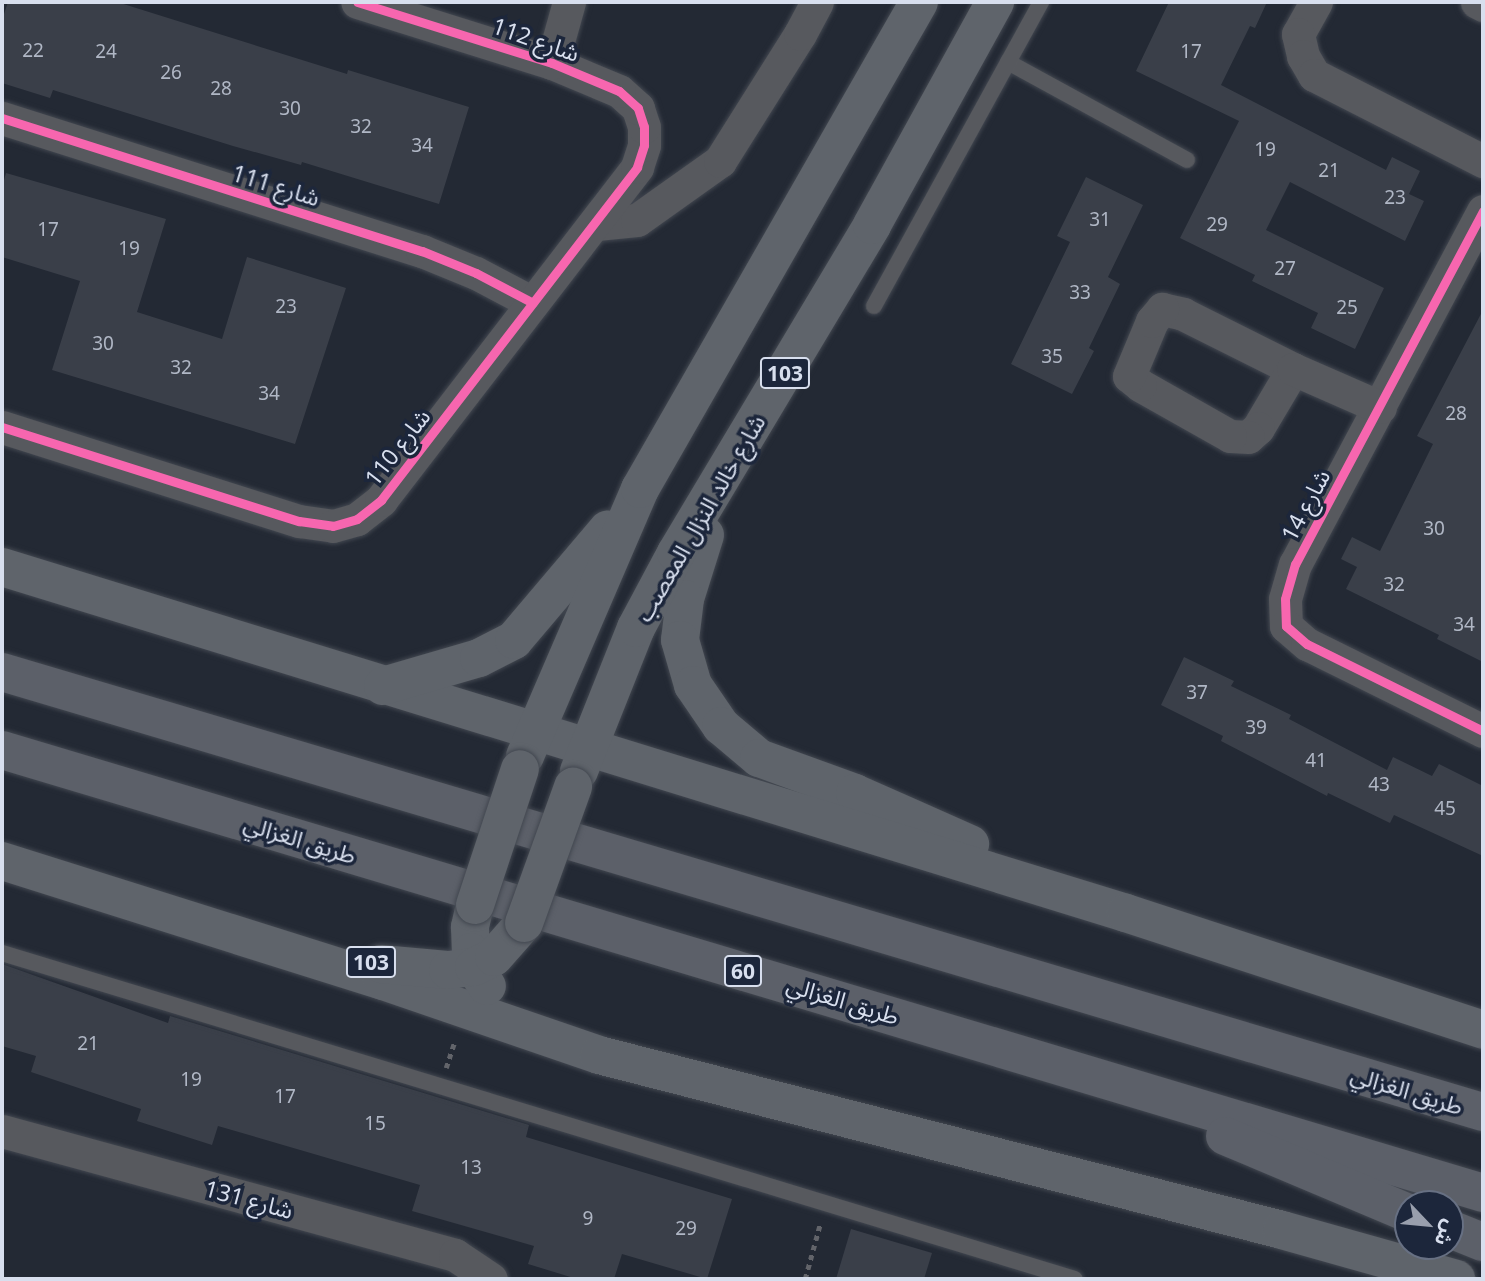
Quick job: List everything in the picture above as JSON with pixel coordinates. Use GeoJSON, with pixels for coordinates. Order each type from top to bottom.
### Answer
{"type":"FeatureCollection","features":[{"type":"Feature","properties":{"kind":"highway","name":"طريق الغزالي"},"geometry":{"type":"LineString","coordinates":[[2,672],[1483,1112]]}},
{"type":"Feature","properties":{"kind":"highway","name":"طريق الغزالي"},"geometry":{"type":"LineString","coordinates":[[2,750],[1483,1193]]}},
{"type":"Feature","properties":{"kind":"highway"},"geometry":{"type":"LineString","coordinates":[[1066,1067],[1394,1207]]}},
{"type":"Feature","properties":{"kind":"highway"},"geometry":{"type":"LineString","coordinates":[[1464,1235],[1483,1242]]}},
{"type":"Feature","properties":{"kind":"main road"},"geometry":{"type":"LineString","coordinates":[[599,1055],[504,1001],[483,983],[474,967],[470,927],[475,905],[534,733],[640,489],[919,2]]}},
{"type":"Feature","properties":{"kind":"main road","name":"شارع خالد النزال المعصب"},"geometry":{"type":"LineString","coordinates":[[474,967],[494,957],[524,923],[573,787],[636,628],[676,553],[721,482],[872,225],[995,2]]}},
{"type":"Feature","properties":{"kind":"main road"},"geometry":{"type":"LineString","coordinates":[[721,482],[685,599],[680,640],[693,685],[721,726],[759,758],[855,793],[1126,913]]}},
{"type":"Feature","properties":{"kind":"main road"},"geometry":{"type":"LineString","coordinates":[[383,686],[479,658],[514,640],[640,489]]}},
{"type":"Feature","properties":{"kind":"main road"},"geometry":{"type":"LineString","coordinates":[[2,567],[588,750],[1126,913],[1483,1030]]}},
{"type":"Feature","properties":{"kind":"main road"},"geometry":{"type":"LineString","coordinates":[[2,861],[268,944],[599,1055],[1282,1230],[1456,1279]]}},
{"type":"Feature","properties":{"kind":"main road","name":"103"},"geometry":{"type":"LineString","coordinates":[[268,944],[392,966],[448,970],[474,967]]}},
{"type":"Feature","properties":{"kind":"main road"},"geometry":{"type":"LineString","coordinates":[[1282,1230],[1399,1279]]}},
{"type":"Feature","properties":{"kind":"street","name":"شارع 112"},"geometry":{"type":"LineString","coordinates":[[357,2],[552,63],[619,91],[638,108],[644,127],[644,145],[637,167]]}},
{"type":"Feature","properties":{"kind":"street"},"geometry":{"type":"LineString","coordinates":[[552,63],[569,2]]}},
{"type":"Feature","properties":{"kind":"street"},"geometry":{"type":"LineString","coordinates":[[597,223],[637,220],[720,161],[800,34],[817,2]]}},
{"type":"Feature","properties":{"kind":"street"},"geometry":{"type":"LineString","coordinates":[[1316,2],[1298,34],[1303,56],[1314,75],[1483,161]]}},
{"type":"Feature","properties":{"kind":"street"},"geometry":{"type":"LineString","coordinates":[[1477,2],[1483,5]]}},
{"type":"Feature","properties":{"kind":"street","name":"شارع 111"},"geometry":{"type":"LineString","coordinates":[[2,118],[422,251],[476,273],[533,303]]}},
{"type":"Feature","properties":{"kind":"street","name":"شارع 110"},"geometry":{"type":"LineString","coordinates":[[2,427],[299,521],[333,526],[357,519],[381,500],[597,223],[637,167]]}},
{"type":"Feature","properties":{"kind":"street","name":"شارع 14"},"geometry":{"type":"LineString","coordinates":[[1483,211],[1295,564],[1285,599],[1286,626],[1307,644],[1483,730]]}},
{"type":"Feature","properties":{"kind":"street"},"geometry":{"type":"LineString","coordinates":[[1293,369],[1258,428],[1248,438],[1230,436],[1140,385],[1129,376],[1152,321],[1162,309],[1183,314],[1293,369],[1380,407]]}},
{"type":"Feature","properties":{"kind":"street","name":"شارع 131"},"geometry":{"type":"LineString","coordinates":[[2,1131],[455,1255],[491,1279]]}},
{"type":"Feature","properties":{"kind":"lane"},"geometry":{"type":"LineString","coordinates":[[874,306],[1041,2]]}},
{"type":"Feature","properties":{"kind":"lane"},"geometry":{"type":"LineString","coordinates":[[1008,62],[1187,160]]}},
{"type":"Feature","properties":{"kind":"lane"},"geometry":{"type":"LineString","coordinates":[[2,953],[1075,1279]]}},
{"type":"Feature","properties":{"kind":"path"},"geometry":{"type":"LineString","coordinates":[[805,1279],[826,1203]]}},
{"type":"Feature","properties":{"kind":"building"},"geometry":{"type":"Polygon","coordinates":[[[8,2],[117,2],[347,74],[348,70],[469,107],[439,204],[302,162],[301,165],[233,146],[53,90],[50,98],[2,83],[2,20],[8,2]]]}},
{"type":"Feature","properties":{"kind":"building"},"geometry":{"type":"Polygon","coordinates":[[[1169,2],[1267,2],[1255,28],[1250,26],[1221,85],[1386,170],[1392,157],[1420,171],[1409,194],[1424,201],[1405,241],[1290,182],[1266,230],[1384,288],[1355,349],[1311,328],[1318,313],[1252,281],[1255,275],[1180,238],[1239,121],[1136,71],[1169,2]]]}},
{"type":"Feature","properties":{"kind":"building"},"geometry":{"type":"Polygon","coordinates":[[[6,173],[166,219],[137,312],[222,339],[247,257],[346,288],[295,444],[52,370],[80,281],[2,257],[2,187],[6,173]]]}},
{"type":"Feature","properties":{"kind":"building"},"geometry":{"type":"Polygon","coordinates":[[[1086,177],[1143,205],[1108,277],[1120,284],[1089,348],[1094,351],[1072,394],[1011,364],[1070,242],[1057,236],[1086,177]]]}},
{"type":"Feature","properties":{"kind":"building"},"geometry":{"type":"Polygon","coordinates":[[[1483,310],[1483,662],[1437,639],[1439,635],[1346,589],[1357,567],[1341,559],[1352,537],[1380,551],[1433,444],[1417,436],[1483,310]]]}},
{"type":"Feature","properties":{"kind":"building"},"geometry":{"type":"Polygon","coordinates":[[[1184,657],[1234,681],[1231,686],[1291,715],[1289,719],[1387,770],[1393,757],[1432,776],[1439,764],[1483,786],[1483,856],[1394,815],[1390,823],[1328,793],[1327,796],[1221,741],[1223,736],[1161,705],[1184,657]]]}},
{"type":"Feature","properties":{"kind":"building"},"geometry":{"type":"Polygon","coordinates":[[[2,964],[168,1023],[170,1016],[529,1125],[526,1137],[732,1199],[707,1279],[622,1254],[614,1279],[577,1279],[528,1264],[534,1246],[412,1211],[420,1185],[218,1126],[212,1145],[137,1121],[141,1109],[31,1072],[36,1056],[2,1046],[2,964]]]}},
{"type":"Feature","properties":{"kind":"building"},"geometry":{"type":"Polygon","coordinates":[[[851,1229],[932,1253],[924,1279],[836,1279],[851,1229]]]}},
{"type":"Feature","properties":{"kind":"cycle path"},"geometry":{"type":"LineString","coordinates":[[2,427],[299,521],[333,526],[357,519],[381,500],[637,167],[644,145],[644,127],[638,108],[619,91],[552,63],[357,2]]}},
{"type":"Feature","properties":{"kind":"cycle path"},"geometry":{"type":"LineString","coordinates":[[2,118],[422,251],[476,273],[533,303]]}},
{"type":"Feature","properties":{"kind":"cycle path"},"geometry":{"type":"LineString","coordinates":[[1483,211],[1295,564],[1285,599],[1286,626],[1307,644],[1483,731]]}}]}
